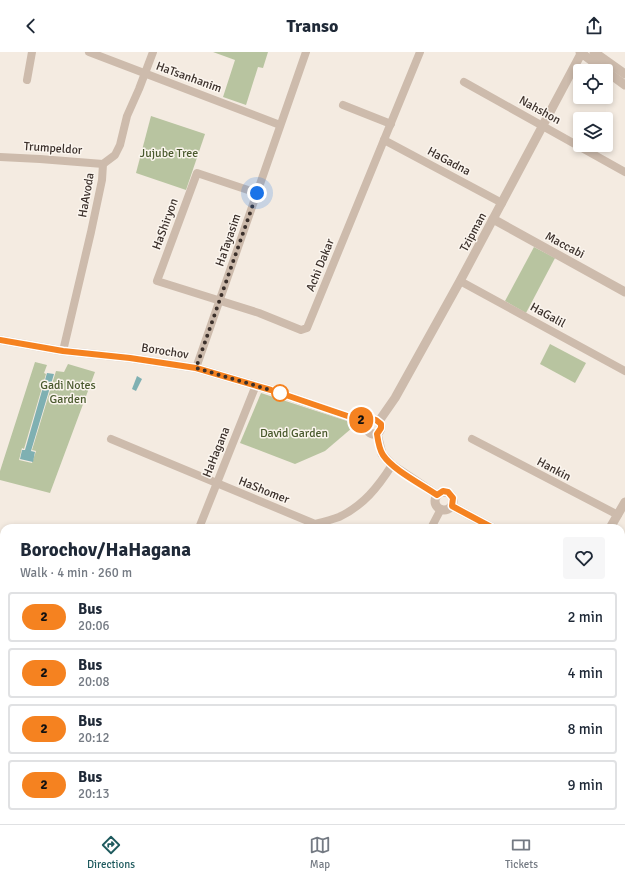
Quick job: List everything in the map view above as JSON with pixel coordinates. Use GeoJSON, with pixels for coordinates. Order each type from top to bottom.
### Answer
{"type":"FeatureCollection","features":[{"type":"Feature","properties":{"kind":"street"},"geometry":{"type":"LineString","coordinates":[[27,80],[32,52]]}},
{"type":"Feature","properties":{"kind":"street","name":"HaTsanhanim"},"geometry":{"type":"LineString","coordinates":[[89,52],[280,124]]}},
{"type":"Feature","properties":{"kind":"street","name":"HaAvoda"},"geometry":{"type":"LineString","coordinates":[[63,351],[91,232],[102,180],[103,164],[114,155],[120,145],[127,116],[153,52]]}},
{"type":"Feature","properties":{"kind":"street","name":"HaTayasim"},"geometry":{"type":"LineString","coordinates":[[196,368],[306,52]]}},
{"type":"Feature","properties":{"kind":"street","name":"Achi Dakar"},"geometry":{"type":"LineString","coordinates":[[219,301],[259,313],[301,330],[307,328],[420,52]]}},
{"type":"Feature","properties":{"kind":"street"},"geometry":{"type":"LineString","coordinates":[[582,52],[625,85]]}},
{"type":"Feature","properties":{"kind":"street","name":"Tzipman"},"geometry":{"type":"LineString","coordinates":[[379,421],[395,398],[460,281],[544,126],[582,52]]}},
{"type":"Feature","properties":{"kind":"street"},"geometry":{"type":"LineString","coordinates":[[594,52],[625,74]]}},
{"type":"Feature","properties":{"kind":"street","name":"Nahshon"},"geometry":{"type":"LineString","coordinates":[[464,82],[625,172]]}},
{"type":"Feature","properties":{"kind":"street"},"geometry":{"type":"LineString","coordinates":[[343,105],[391,124]]}},
{"type":"Feature","properties":{"kind":"street","name":"HaGadna"},"geometry":{"type":"LineString","coordinates":[[384,140],[502,203]]}},
{"type":"Feature","properties":{"kind":"street","name":"Trumpeldor"},"geometry":{"type":"LineString","coordinates":[[0,157],[40,158],[103,164]]}},
{"type":"Feature","properties":{"kind":"street","name":"HaShiryon"},"geometry":{"type":"LineString","coordinates":[[219,301],[157,281],[196,173],[257,193]]}},
{"type":"Feature","properties":{"kind":"street","name":"Maccabi"},"geometry":{"type":"LineString","coordinates":[[493,219],[625,292]]}},
{"type":"Feature","properties":{"kind":"street","name":"HaGalil"},"geometry":{"type":"LineString","coordinates":[[460,281],[625,371]]}},
{"type":"Feature","properties":{"kind":"street","name":"Borochov"},"geometry":{"type":"LineString","coordinates":[[0,340],[63,351],[130,358],[196,368],[256,385],[368,423]]}},
{"type":"Feature","properties":{"kind":"street","name":"HaHagana"},"geometry":{"type":"LineString","coordinates":[[201,524],[256,385]]}},
{"type":"Feature","properties":{"kind":"street"},"geometry":{"type":"LineString","coordinates":[[377,434],[367,431],[366,427],[373,419],[379,421],[381,428],[377,434],[382,454],[392,465],[437,495]]}},
{"type":"Feature","properties":{"kind":"street","name":"HaShomer"},"geometry":{"type":"LineString","coordinates":[[111,439],[309,524]]}},
{"type":"Feature","properties":{"kind":"street","name":"Hankin"},"geometry":{"type":"LineString","coordinates":[[472,439],[621,517]]}},
{"type":"Feature","properties":{"kind":"street","name":"HaShomer"},"geometry":{"type":"LineString","coordinates":[[320,524],[339,517],[358,506],[380,484],[392,465]]}},
{"type":"Feature","properties":{"kind":"street"},"geometry":{"type":"LineString","coordinates":[[443,491],[450,494],[453,498],[452,506],[448,509],[441,509],[436,504],[435,500],[437,495],[443,491]]}},
{"type":"Feature","properties":{"kind":"street"},"geometry":{"type":"LineString","coordinates":[[621,517],[625,502]]}},
{"type":"Feature","properties":{"kind":"street"},"geometry":{"type":"LineString","coordinates":[[452,506],[486,524]]}},
{"type":"Feature","properties":{"kind":"street"},"geometry":{"type":"LineString","coordinates":[[433,524],[441,509]]}},
{"type":"Feature","properties":{"kind":"green space"},"geometry":{"type":"Polygon","coordinates":[[[213,52],[268,52],[263,68],[258,67],[246,105],[223,97],[235,60],[213,52]]]}},
{"type":"Feature","properties":{"kind":"green space","name":"Jujube Tree"},"geometry":{"type":"Polygon","coordinates":[[[151,116],[205,134],[186,190],[136,173],[151,116]]]}},
{"type":"Feature","properties":{"kind":"green space"},"geometry":{"type":"Polygon","coordinates":[[[534,247],[555,258],[526,313],[505,301],[534,247]]]}},
{"type":"Feature","properties":{"kind":"green space"},"geometry":{"type":"Polygon","coordinates":[[[550,344],[586,363],[575,383],[540,364],[550,344]]]}},
{"type":"Feature","properties":{"kind":"green space","name":"Gadi Notes Garden"},"geometry":{"type":"Polygon","coordinates":[[[35,362],[47,365],[44,373],[46,374],[24,449],[22,448],[19,460],[32,463],[36,451],[32,450],[56,371],[64,372],[68,364],[95,372],[50,493],[0,480],[0,471],[35,362]]]}},
{"type":"Feature","properties":{"kind":"green space","name":"David Garden"},"geometry":{"type":"Polygon","coordinates":[[[261,393],[347,421],[352,428],[325,451],[295,464],[240,443],[261,393]]]}},
{"type":"Feature","properties":{"kind":"water"},"geometry":{"type":"Polygon","coordinates":[[[47,373],[54,374],[31,451],[35,452],[33,462],[20,459],[22,450],[25,450],[47,373]]]}},
{"type":"Feature","properties":{"kind":"water"},"geometry":{"type":"Polygon","coordinates":[[[137,376],[142,379],[136,391],[132,389],[137,376]]]}},
{"type":"Feature","properties":{"kind":"bus line","name":"2"},"geometry":{"type":"LineString","coordinates":[[0,340],[63,351],[130,358],[196,368],[271,390],[368,423],[373,419],[379,421],[381,428],[380,432],[377,434],[379,445],[382,454],[392,465],[437,495],[443,491],[448,492],[453,496],[454,503],[452,506],[486,524]]}},
{"type":"Feature","properties":{"kind":"route"},"geometry":{"type":"LineString","coordinates":[[257,193],[196,368],[284,394],[280,393]]}}]}
